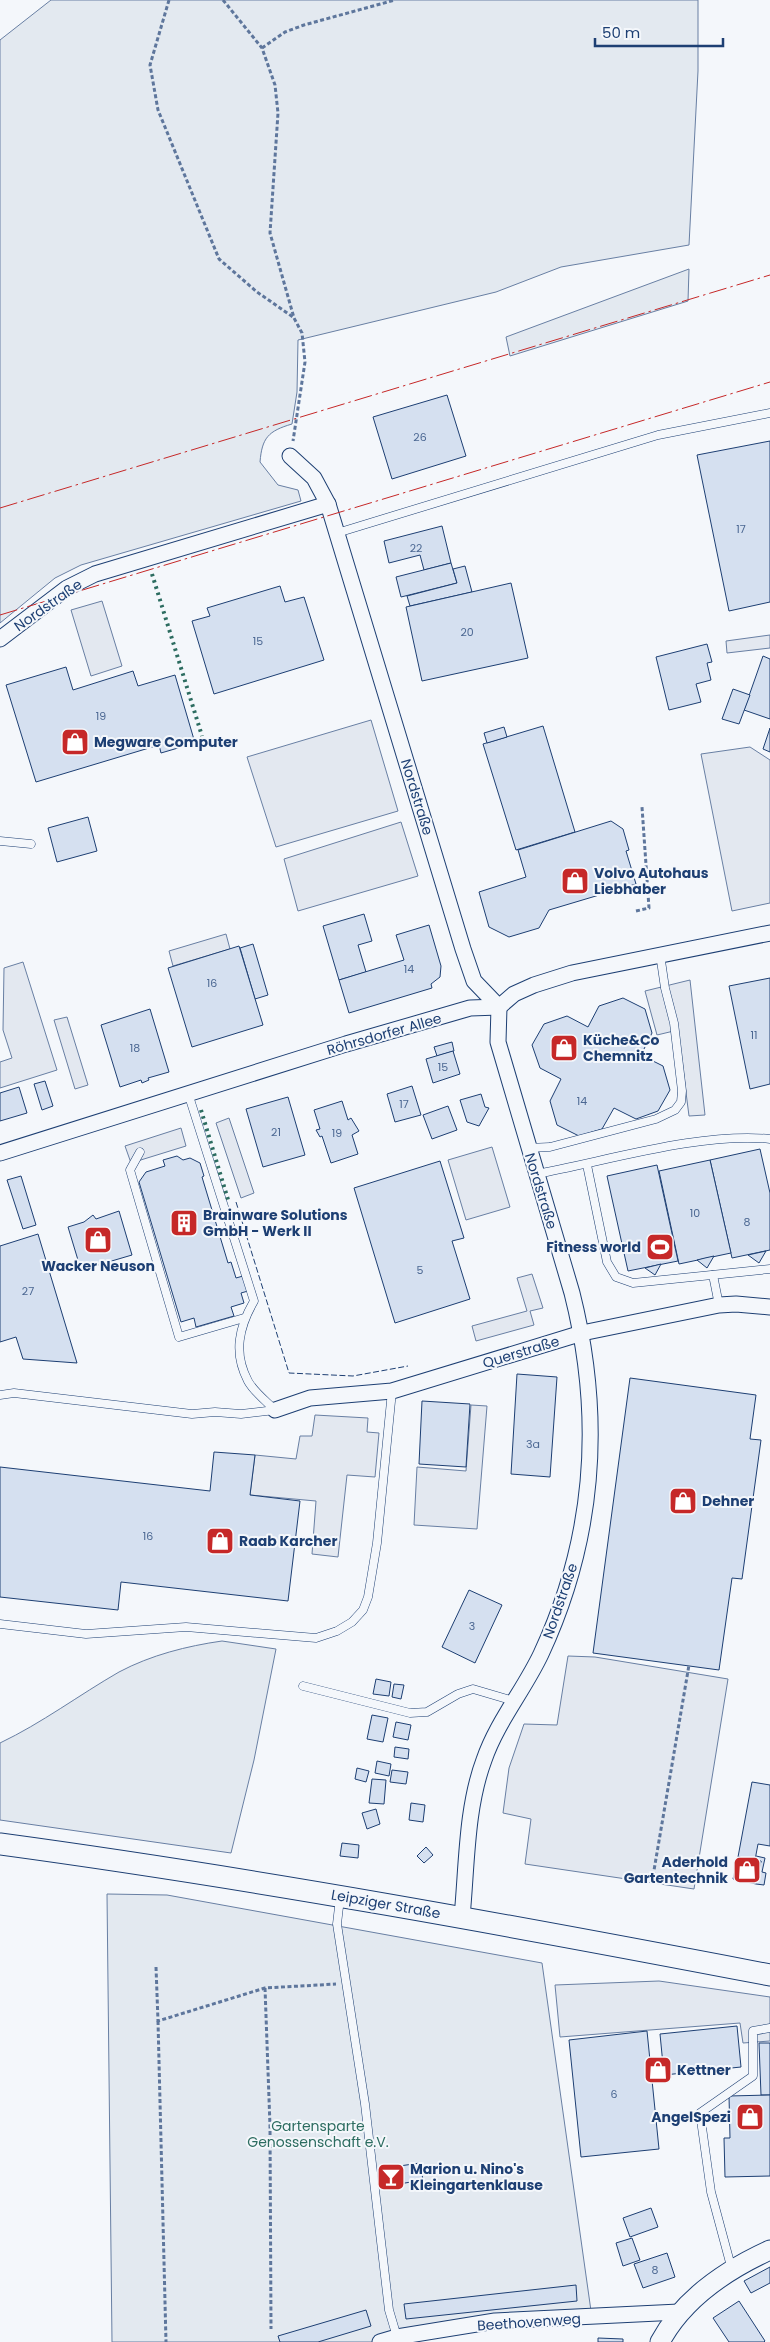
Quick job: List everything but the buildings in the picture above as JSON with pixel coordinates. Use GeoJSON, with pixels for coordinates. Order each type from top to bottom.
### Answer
{"type":"FeatureCollection","features":[{"type":"Feature","properties":{"kind":"main road","name":"Leipziger Straße"},"geometry":{"type":"LineString","coordinates":[[0,1844],[163,1866],[462,1916],[770,1975]]}},
{"type":"Feature","properties":{"kind":"street","name":"Nordstraße"},"geometry":{"type":"LineString","coordinates":[[290,456],[314,478],[328,504],[474,982],[500,1007],[498,1042],[582,1333],[591,1406],[589,1476],[580,1544],[560,1606],[541,1654],[491,1742],[476,1789],[462,1916]]}},
{"type":"Feature","properties":{"kind":"street","name":"Nordstraße"},"geometry":{"type":"LineString","coordinates":[[0,639],[67,588],[95,574],[328,504]]}},
{"type":"Feature","properties":{"kind":"street"},"geometry":{"type":"LineString","coordinates":[[500,1007],[514,994],[534,985],[572,973],[770,933]]}},
{"type":"Feature","properties":{"kind":"street","name":"Röhrsdorfer Allee"},"geometry":{"type":"LineString","coordinates":[[0,1153],[188,1093],[470,1008],[500,1007]]}},
{"type":"Feature","properties":{"kind":"street","name":"Querstraße"},"geometry":{"type":"LineString","coordinates":[[275,1410],[310,1398],[392,1391],[582,1333],[719,1305],[736,1304],[770,1307]]}},
{"type":"Feature","properties":{"kind":"street"},"geometry":{"type":"LineString","coordinates":[[660,2342],[679,2312],[700,2292],[732,2270],[770,2250]]}},
{"type":"Feature","properties":{"kind":"street","name":"Beethovenweg"},"geometry":{"type":"LineString","coordinates":[[380,2342],[397,2337],[495,2321],[679,2312]]}},
{"type":"Feature","properties":{"kind":"lane"},"geometry":{"type":"LineString","coordinates":[[337,533],[658,435],[770,413]]}},
{"type":"Feature","properties":{"kind":"lane"},"geometry":{"type":"LineString","coordinates":[[0,841],[31,844]]}},
{"type":"Feature","properties":{"kind":"lane"},"geometry":{"type":"LineString","coordinates":[[528,1148],[550,1147],[656,1119],[675,1110],[681,1102],[682,1091],[674,1023],[660,954]]}},
{"type":"Feature","properties":{"kind":"lane"},"geometry":{"type":"LineString","coordinates":[[188,1093],[254,1301],[244,1318],[238,1343],[240,1360],[249,1383],[275,1410]]}},
{"type":"Feature","properties":{"kind":"lane"},"geometry":{"type":"LineString","coordinates":[[536,1174],[666,1148],[744,1136],[770,1139]]}},
{"type":"Feature","properties":{"kind":"lane"},"geometry":{"type":"LineString","coordinates":[[140,1152],[130,1170],[179,1337],[244,1318]]}},
{"type":"Feature","properties":{"kind":"lane"},"geometry":{"type":"LineString","coordinates":[[587,1165],[607,1262],[616,1277],[633,1283],[770,1268]]}},
{"type":"Feature","properties":{"kind":"lane"},"geometry":{"type":"LineString","coordinates":[[713,1275],[719,1305]]}},
{"type":"Feature","properties":{"kind":"lane"},"geometry":{"type":"LineString","coordinates":[[0,1624],[86,1634],[186,1626],[316,1638],[337,1631],[352,1622],[363,1610],[368,1597],[377,1543],[392,1391]]}},
{"type":"Feature","properties":{"kind":"lane"},"geometry":{"type":"LineString","coordinates":[[0,1395],[14,1393],[192,1414],[215,1412],[241,1414],[275,1410]]}},
{"type":"Feature","properties":{"kind":"lane"},"geometry":{"type":"LineString","coordinates":[[303,1686],[410,1713],[427,1712],[458,1694],[473,1689],[514,1701]]}},
{"type":"Feature","properties":{"kind":"lane"},"geometry":{"type":"LineString","coordinates":[[340,1896],[338,1924],[365,2104],[390,2310],[397,2337]]}},
{"type":"Feature","properties":{"kind":"lane"},"geometry":{"type":"LineString","coordinates":[[732,2270],[710,2192],[700,2113],[753,2076],[752,2031],[770,2028]]}},
{"type":"Feature","properties":{"kind":"path"},"geometry":{"type":"LineString","coordinates":[[170,0],[150,65],[158,110],[219,259],[257,292],[294,318]]}},
{"type":"Feature","properties":{"kind":"path"},"geometry":{"type":"LineString","coordinates":[[222,0],[262,48],[275,85],[278,113],[270,233],[294,318],[302,333],[305,362],[296,428],[290,456]]}},
{"type":"Feature","properties":{"kind":"path"},"geometry":{"type":"LineString","coordinates":[[262,48],[286,32],[304,25],[395,0]]}},
{"type":"Feature","properties":{"kind":"path"},"geometry":{"type":"LineString","coordinates":[[636,911],[649,908],[642,807]]}},
{"type":"Feature","properties":{"kind":"path"},"geometry":{"type":"LineString","coordinates":[[652,1882],[689,1665]]}},
{"type":"Feature","properties":{"kind":"path"},"geometry":{"type":"LineString","coordinates":[[156,1967],[166,2342]]}},
{"type":"Feature","properties":{"kind":"path"},"geometry":{"type":"LineString","coordinates":[[158,2021],[264,1988],[347,1984]]}},
{"type":"Feature","properties":{"kind":"path"},"geometry":{"type":"LineString","coordinates":[[264,1988],[270,2126],[272,2330]]}},
{"type":"Feature","properties":{"kind":"green space"},"geometry":{"type":"Polygon","coordinates":[[[51,0],[698,0],[698,71],[689,245],[561,267],[496,292],[298,340],[297,392],[292,424],[277,430],[268,437],[262,447],[260,462],[278,485],[298,490],[301,501],[81,565],[55,578],[0,623],[0,40],[51,0]]]}},
{"type":"Feature","properties":{"kind":"green space"},"geometry":{"type":"Polygon","coordinates":[[[689,269],[688,301],[510,356],[506,337],[689,269]]]}},
{"type":"Feature","properties":{"kind":"green space"},"geometry":{"type":"Polygon","coordinates":[[[222,1641],[276,1649],[254,1760],[231,1853],[0,1820],[0,1743],[31,1727],[131,1666],[169,1652],[222,1641]]]}},
{"type":"Feature","properties":{"kind":"green space","name":"Gartensparte Genossenschaft e.V."},"geometry":{"type":"Polygon","coordinates":[[[107,1894],[167,1895],[542,1963],[592,2318],[495,2321],[380,2342],[112,2342],[107,1894]]]}},
{"type":"Feature","properties":{"kind":"shaded area"},"geometry":{"type":"Polygon","coordinates":[[[102,601],[122,666],[91,676],[71,610],[102,601]]]}},
{"type":"Feature","properties":{"kind":"shaded area"},"geometry":{"type":"Polygon","coordinates":[[[770,635],[770,648],[727,653],[726,641],[770,635]]]}},
{"type":"Feature","properties":{"kind":"shaded area"},"geometry":{"type":"Polygon","coordinates":[[[371,720],[398,811],[276,847],[247,757],[371,720]]]}},
{"type":"Feature","properties":{"kind":"shaded area"},"geometry":{"type":"Polygon","coordinates":[[[750,747],[770,760],[770,903],[732,911],[701,754],[750,747]]]}},
{"type":"Feature","properties":{"kind":"shaded area"},"geometry":{"type":"Polygon","coordinates":[[[401,822],[418,876],[298,911],[284,859],[401,822]]]}},
{"type":"Feature","properties":{"kind":"shaded area"},"geometry":{"type":"Polygon","coordinates":[[[226,934],[230,949],[173,966],[169,951],[226,934]]]}},
{"type":"Feature","properties":{"kind":"shaded area"},"geometry":{"type":"Polygon","coordinates":[[[23,962],[57,1070],[0,1088],[0,1062],[12,1058],[3,1030],[4,968],[23,962]]]}},
{"type":"Feature","properties":{"kind":"shaded area"},"geometry":{"type":"Polygon","coordinates":[[[690,980],[705,1115],[689,1116],[678,1030],[657,1035],[645,991],[690,980]]]}},
{"type":"Feature","properties":{"kind":"shaded area"},"geometry":{"type":"Polygon","coordinates":[[[67,1017],[88,1085],[75,1089],[54,1020],[67,1017]]]}},
{"type":"Feature","properties":{"kind":"shaded area"},"geometry":{"type":"Polygon","coordinates":[[[229,1118],[254,1193],[241,1198],[216,1123],[229,1118]]]}},
{"type":"Feature","properties":{"kind":"shaded area"},"geometry":{"type":"Polygon","coordinates":[[[181,1128],[186,1146],[131,1163],[125,1146],[181,1128]]]}},
{"type":"Feature","properties":{"kind":"shaded area"},"geometry":{"type":"Polygon","coordinates":[[[492,1147],[510,1207],[466,1220],[448,1160],[492,1147]]]}},
{"type":"Feature","properties":{"kind":"shaded area"},"geometry":{"type":"Polygon","coordinates":[[[532,1274],[543,1308],[530,1311],[534,1325],[476,1341],[472,1326],[527,1311],[517,1278],[532,1274]]]}},
{"type":"Feature","properties":{"kind":"shaded area"},"geometry":{"type":"Polygon","coordinates":[[[471,1405],[487,1406],[477,1529],[414,1525],[417,1467],[466,1471],[471,1405]]]}},
{"type":"Feature","properties":{"kind":"shaded area"},"geometry":{"type":"Polygon","coordinates":[[[315,1415],[368,1418],[367,1432],[379,1433],[375,1477],[347,1475],[338,1557],[312,1554],[316,1501],[250,1495],[255,1455],[296,1459],[300,1436],[312,1436],[315,1415]]]}},
{"type":"Feature","properties":{"kind":"shaded area"},"geometry":{"type":"Polygon","coordinates":[[[568,1656],[595,1657],[728,1679],[694,1889],[525,1864],[531,1819],[503,1813],[509,1768],[524,1724],[557,1725],[568,1656]]]}},
{"type":"Feature","properties":{"kind":"shaded area"},"geometry":{"type":"Polygon","coordinates":[[[659,1981],[770,1997],[770,2041],[743,2043],[740,2023],[560,2037],[555,1985],[659,1981]]]}},
{"type":"Feature","properties":{"kind":"hedge"},"geometry":{"type":"LineString","coordinates":[[152,574],[202,736]]}},
{"type":"Feature","properties":{"kind":"hedge"},"geometry":{"type":"LineString","coordinates":[[201,1110],[229,1203]]}},
{"type":"Feature","properties":{"kind":"fence"},"geometry":{"type":"LineString","coordinates":[[236,1202],[289,1373],[353,1376],[408,1366]]}},
{"type":"Feature","properties":{"kind":"power"},"geometry":{"type":"LineString","coordinates":[[0,508],[770,275]]}},
{"type":"Feature","properties":{"kind":"power"},"geometry":{"type":"LineString","coordinates":[[0,615],[770,382]]}},
{"type":"Feature","properties":{"kind":"place","name":"Megware Computer"},"geometry":{"type":"Point","coordinates":[75,742]}},
{"type":"Feature","properties":{"kind":"place","name":"Volvo Autohaus Liebhaber"},"geometry":{"type":"Point","coordinates":[575,881]}},
{"type":"Feature","properties":{"kind":"place","name":"Küche&Co Chemnitz"},"geometry":{"type":"Point","coordinates":[564,1048]}},
{"type":"Feature","properties":{"kind":"place","name":"Brainware Solutions GmbH - Werk II"},"geometry":{"type":"Point","coordinates":[184,1223]}},
{"type":"Feature","properties":{"kind":"place","name":"Wacker Neuson"},"geometry":{"type":"Point","coordinates":[98,1240]}},
{"type":"Feature","properties":{"kind":"place","name":"Fitness world"},"geometry":{"type":"Point","coordinates":[660,1247]}},
{"type":"Feature","properties":{"kind":"place","name":"Dehner"},"geometry":{"type":"Point","coordinates":[683,1501]}},
{"type":"Feature","properties":{"kind":"place","name":"Raab Karcher"},"geometry":{"type":"Point","coordinates":[220,1541]}},
{"type":"Feature","properties":{"kind":"place","name":"Aderhold Gartentechnik"},"geometry":{"type":"Point","coordinates":[747,1870]}},
{"type":"Feature","properties":{"kind":"place","name":"Kettner"},"geometry":{"type":"Point","coordinates":[658,2070]}},
{"type":"Feature","properties":{"kind":"place","name":"AngelSpezi"},"geometry":{"type":"Point","coordinates":[750,2117]}},
{"type":"Feature","properties":{"kind":"place","name":"Marion u. Nino's Kleingartenklause"},"geometry":{"type":"Point","coordinates":[391,2177]}}]}
